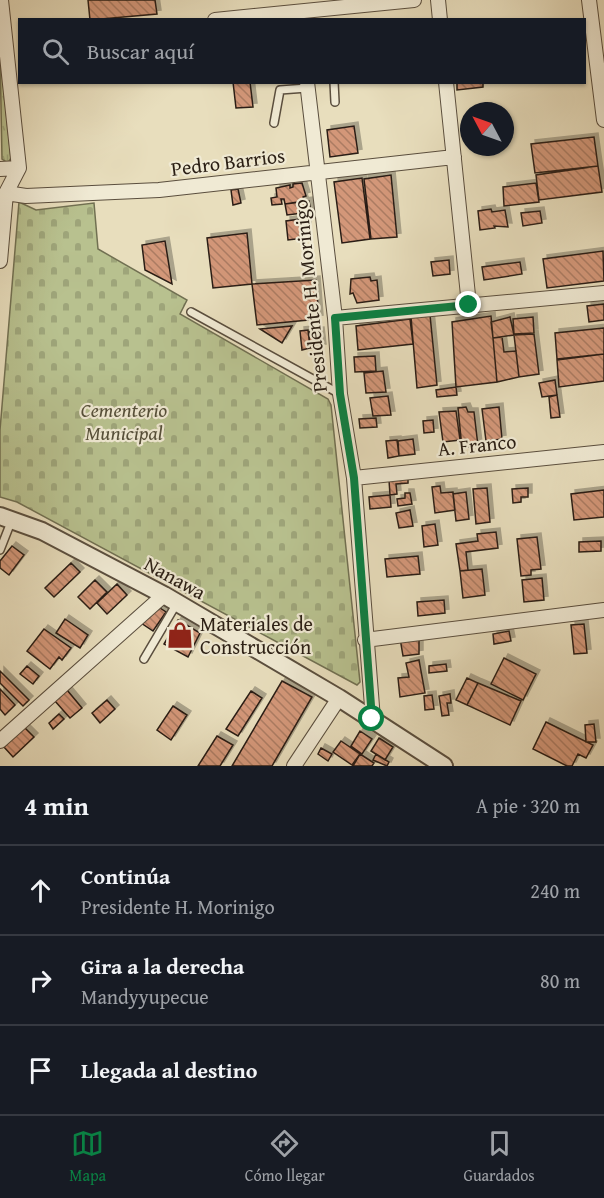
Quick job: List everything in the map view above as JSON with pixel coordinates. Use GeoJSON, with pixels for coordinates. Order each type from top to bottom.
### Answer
{"type":"FeatureCollection","features":[{"type":"Feature","properties":{"kind":"street"},"geometry":{"type":"LineString","coordinates":[[243,18],[300,14],[414,0]]}},
{"type":"Feature","properties":{"kind":"street"},"geometry":{"type":"LineString","coordinates":[[438,0],[440,18]]}},
{"type":"Feature","properties":{"kind":"street"},"geometry":{"type":"LineString","coordinates":[[589,0],[604,120]]}},
{"type":"Feature","properties":{"kind":"street"},"geometry":{"type":"LineString","coordinates":[[0,261],[3,186],[19,168],[1,7]]}},
{"type":"Feature","properties":{"kind":"street"},"geometry":{"type":"LineString","coordinates":[[5,39],[18,38]]}},
{"type":"Feature","properties":{"kind":"street"},"geometry":{"type":"LineString","coordinates":[[446,84],[469,305]]}},
{"type":"Feature","properties":{"kind":"street","name":"Presidente H. Morinigo"},"geometry":{"type":"LineString","coordinates":[[307,85],[335,318],[340,394],[354,478],[372,719]]}},
{"type":"Feature","properties":{"kind":"street","name":"Pedro Barrios"},"geometry":{"type":"LineString","coordinates":[[3,186],[26,196],[159,190],[316,171],[454,158]]}},
{"type":"Feature","properties":{"kind":"street"},"geometry":{"type":"LineString","coordinates":[[0,169],[19,168]]}},
{"type":"Feature","properties":{"kind":"street"},"geometry":{"type":"LineString","coordinates":[[335,318],[604,293]]}},
{"type":"Feature","properties":{"kind":"street","name":"A. Franco"},"geometry":{"type":"LineString","coordinates":[[354,478],[604,452]]}},
{"type":"Feature","properties":{"kind":"street","name":"Nanawa"},"geometry":{"type":"LineString","coordinates":[[6,518],[42,531],[171,599],[339,698],[435,763]]}},
{"type":"Feature","properties":{"kind":"street"},"geometry":{"type":"LineString","coordinates":[[0,741],[171,599]]}},
{"type":"Feature","properties":{"kind":"street"},"geometry":{"type":"LineString","coordinates":[[365,640],[604,610]]}},
{"type":"Feature","properties":{"kind":"street"},"geometry":{"type":"LineString","coordinates":[[294,766],[339,698]]}},
{"type":"Feature","properties":{"kind":"lane"},"geometry":{"type":"LineString","coordinates":[[334,84],[335,102]]}},
{"type":"Feature","properties":{"kind":"lane"},"geometry":{"type":"LineString","coordinates":[[274,123],[280,90],[307,85]]}},
{"type":"Feature","properties":{"kind":"lane"},"geometry":{"type":"LineString","coordinates":[[191,312],[340,394]]}},
{"type":"Feature","properties":{"kind":"lane"},"geometry":{"type":"LineString","coordinates":[[0,550],[6,518]]}},
{"type":"Feature","properties":{"kind":"lane"},"geometry":{"type":"LineString","coordinates":[[144,659],[171,599]]}},
{"type":"Feature","properties":{"kind":"green space"},"geometry":{"type":"Polygon","coordinates":[[[0,53],[11,158],[8,163],[2,159],[0,53]]]}},
{"type":"Feature","properties":{"kind":"green space","name":"Cementerio Municipal"},"geometry":{"type":"Polygon","coordinates":[[[19,202],[36,210],[94,203],[98,249],[187,300],[180,314],[328,399],[331,405],[360,682],[357,685],[17,502],[0,497],[0,430],[19,202]]]}},
{"type":"Feature","properties":{"kind":"building"},"geometry":{"type":"Polygon","coordinates":[[[88,0],[155,0],[157,14],[90,18],[88,0]]]}},
{"type":"Feature","properties":{"kind":"building"},"geometry":{"type":"Polygon","coordinates":[[[233,84],[250,84],[253,107],[236,108],[233,84]]]}},
{"type":"Feature","properties":{"kind":"building"},"geometry":{"type":"Polygon","coordinates":[[[457,84],[483,84],[483,87],[457,90],[457,84]]]}},
{"type":"Feature","properties":{"kind":"building"},"geometry":{"type":"Polygon","coordinates":[[[354,126],[358,153],[330,157],[327,130],[354,126]]]}},
{"type":"Feature","properties":{"kind":"building"},"geometry":{"type":"Polygon","coordinates":[[[594,137],[598,166],[535,173],[531,144],[594,137]]]}},
{"type":"Feature","properties":{"kind":"building"},"geometry":{"type":"Polygon","coordinates":[[[598,166],[602,192],[539,200],[536,175],[598,166]]]}},
{"type":"Feature","properties":{"kind":"building"},"geometry":{"type":"Polygon","coordinates":[[[391,175],[397,237],[371,239],[364,179],[391,175]]]}},
{"type":"Feature","properties":{"kind":"building"},"geometry":{"type":"Polygon","coordinates":[[[362,178],[370,239],[342,243],[334,182],[362,178]]]}},
{"type":"Feature","properties":{"kind":"building"},"geometry":{"type":"Polygon","coordinates":[[[302,183],[306,196],[303,197],[304,201],[285,204],[284,199],[281,199],[282,204],[272,205],[271,198],[277,197],[276,188],[290,185],[290,188],[293,184],[302,183]]]}},
{"type":"Feature","properties":{"kind":"building"},"geometry":{"type":"Polygon","coordinates":[[[536,183],[539,202],[504,206],[503,187],[536,183]]]}},
{"type":"Feature","properties":{"kind":"building"},"geometry":{"type":"Polygon","coordinates":[[[238,189],[241,203],[233,205],[231,190],[238,189]]]}},
{"type":"Feature","properties":{"kind":"building"},"geometry":{"type":"Polygon","coordinates":[[[309,201],[311,212],[287,215],[285,204],[309,201]]]}},
{"type":"Feature","properties":{"kind":"building"},"geometry":{"type":"Polygon","coordinates":[[[491,209],[492,212],[505,210],[508,227],[494,226],[495,228],[480,230],[478,211],[491,209]]]}},
{"type":"Feature","properties":{"kind":"building"},"geometry":{"type":"Polygon","coordinates":[[[540,211],[542,223],[523,226],[521,213],[540,211]]]}},
{"type":"Feature","properties":{"kind":"building"},"geometry":{"type":"Polygon","coordinates":[[[307,218],[307,228],[303,229],[304,238],[288,240],[286,221],[307,218]]]}},
{"type":"Feature","properties":{"kind":"building"},"geometry":{"type":"Polygon","coordinates":[[[247,233],[252,284],[213,288],[207,238],[247,233]]]}},
{"type":"Feature","properties":{"kind":"building"},"geometry":{"type":"Polygon","coordinates":[[[165,241],[172,284],[145,270],[142,245],[165,241]]]}},
{"type":"Feature","properties":{"kind":"building"},"geometry":{"type":"Polygon","coordinates":[[[603,251],[604,281],[547,288],[543,259],[603,251]]]}},
{"type":"Feature","properties":{"kind":"building"},"geometry":{"type":"Polygon","coordinates":[[[449,260],[450,274],[433,276],[431,262],[449,260]]]}},
{"type":"Feature","properties":{"kind":"building"},"geometry":{"type":"Polygon","coordinates":[[[520,262],[522,274],[484,280],[482,267],[520,262]]]}},
{"type":"Feature","properties":{"kind":"building"},"geometry":{"type":"Polygon","coordinates":[[[370,277],[371,281],[377,280],[379,300],[357,303],[353,293],[350,294],[351,279],[370,277]]]}},
{"type":"Feature","properties":{"kind":"building"},"geometry":{"type":"Polygon","coordinates":[[[316,280],[319,319],[257,325],[252,284],[316,280]]]}},
{"type":"Feature","properties":{"kind":"building"},"geometry":{"type":"Polygon","coordinates":[[[604,304],[604,320],[589,322],[587,306],[604,304]]]}},
{"type":"Feature","properties":{"kind":"building"},"geometry":{"type":"Polygon","coordinates":[[[430,315],[437,385],[417,388],[411,317],[430,315]]]}},
{"type":"Feature","properties":{"kind":"building"},"geometry":{"type":"Polygon","coordinates":[[[491,316],[497,382],[456,387],[452,322],[491,316]]]}},
{"type":"Feature","properties":{"kind":"building"},"geometry":{"type":"Polygon","coordinates":[[[510,317],[514,335],[493,338],[491,322],[510,317]]]}},
{"type":"Feature","properties":{"kind":"building"},"geometry":{"type":"Polygon","coordinates":[[[533,317],[534,333],[514,334],[513,319],[533,317]]]}},
{"type":"Feature","properties":{"kind":"building"},"geometry":{"type":"Polygon","coordinates":[[[410,319],[413,344],[358,350],[356,326],[410,319]]]}},
{"type":"Feature","properties":{"kind":"building"},"geometry":{"type":"Polygon","coordinates":[[[292,326],[282,343],[260,329],[292,326]]]}},
{"type":"Feature","properties":{"kind":"building"},"geometry":{"type":"Polygon","coordinates":[[[604,328],[604,354],[557,359],[555,333],[604,328]]]}},
{"type":"Feature","properties":{"kind":"building"},"geometry":{"type":"Polygon","coordinates":[[[308,330],[310,348],[302,350],[300,331],[308,330]]]}},
{"type":"Feature","properties":{"kind":"building"},"geometry":{"type":"Polygon","coordinates":[[[320,331],[322,348],[310,348],[309,332],[320,331]]]}},
{"type":"Feature","properties":{"kind":"building"},"geometry":{"type":"Polygon","coordinates":[[[534,334],[539,374],[519,377],[514,335],[534,334]]]}},
{"type":"Feature","properties":{"kind":"building"},"geometry":{"type":"Polygon","coordinates":[[[502,337],[504,352],[516,351],[519,377],[497,382],[493,338],[502,337]]]}},
{"type":"Feature","properties":{"kind":"building"},"geometry":{"type":"Polygon","coordinates":[[[604,354],[604,381],[559,387],[557,360],[604,354]]]}},
{"type":"Feature","properties":{"kind":"building"},"geometry":{"type":"Polygon","coordinates":[[[375,356],[376,371],[355,372],[354,357],[375,356]]]}},
{"type":"Feature","properties":{"kind":"building"},"geometry":{"type":"Polygon","coordinates":[[[383,371],[386,392],[366,393],[364,373],[383,371]]]}},
{"type":"Feature","properties":{"kind":"building"},"geometry":{"type":"Polygon","coordinates":[[[555,380],[557,395],[542,397],[539,383],[555,380]]]}},
{"type":"Feature","properties":{"kind":"building"},"geometry":{"type":"Polygon","coordinates":[[[456,387],[457,395],[437,397],[436,390],[456,387]]]}},
{"type":"Feature","properties":{"kind":"building"},"geometry":{"type":"Polygon","coordinates":[[[557,395],[560,417],[551,418],[549,397],[557,395]]]}},
{"type":"Feature","properties":{"kind":"building"},"geometry":{"type":"Polygon","coordinates":[[[388,396],[391,415],[373,416],[370,398],[388,396]]]}},
{"type":"Feature","properties":{"kind":"building"},"geometry":{"type":"Polygon","coordinates":[[[466,407],[468,412],[474,412],[478,446],[462,448],[458,408],[466,407]]]}},
{"type":"Feature","properties":{"kind":"building"},"geometry":{"type":"Polygon","coordinates":[[[499,407],[502,439],[486,441],[482,409],[499,407]]]}},
{"type":"Feature","properties":{"kind":"building"},"geometry":{"type":"Polygon","coordinates":[[[456,411],[460,440],[443,442],[439,412],[456,411]]]}},
{"type":"Feature","properties":{"kind":"building"},"geometry":{"type":"Polygon","coordinates":[[[376,418],[377,427],[360,428],[359,419],[376,418]]]}},
{"type":"Feature","properties":{"kind":"building"},"geometry":{"type":"Polygon","coordinates":[[[433,420],[434,432],[424,433],[423,421],[433,420]]]}},
{"type":"Feature","properties":{"kind":"building"},"geometry":{"type":"Polygon","coordinates":[[[413,439],[415,454],[399,456],[398,441],[413,439]]]}},
{"type":"Feature","properties":{"kind":"building"},"geometry":{"type":"Polygon","coordinates":[[[397,440],[399,456],[388,458],[386,441],[397,440]]]}},
{"type":"Feature","properties":{"kind":"building"},"geometry":{"type":"Polygon","coordinates":[[[408,478],[408,483],[396,484],[397,494],[390,495],[389,480],[408,478]]]}},
{"type":"Feature","properties":{"kind":"building"},"geometry":{"type":"Polygon","coordinates":[[[440,486],[441,493],[453,492],[455,510],[435,513],[432,487],[440,486]]]}},
{"type":"Feature","properties":{"kind":"building"},"geometry":{"type":"Polygon","coordinates":[[[487,488],[490,522],[476,524],[473,489],[487,488]]]}},
{"type":"Feature","properties":{"kind":"building"},"geometry":{"type":"Polygon","coordinates":[[[528,488],[528,497],[521,497],[521,502],[513,503],[512,489],[528,488]]]}},
{"type":"Feature","properties":{"kind":"building"},"geometry":{"type":"Polygon","coordinates":[[[604,490],[604,517],[574,520],[571,494],[604,490]]]}},
{"type":"Feature","properties":{"kind":"building"},"geometry":{"type":"Polygon","coordinates":[[[466,492],[469,519],[456,521],[453,494],[466,492]]]}},
{"type":"Feature","properties":{"kind":"building"},"geometry":{"type":"Polygon","coordinates":[[[405,493],[410,493],[412,504],[398,506],[397,499],[405,498],[405,493]]]}},
{"type":"Feature","properties":{"kind":"building"},"geometry":{"type":"Polygon","coordinates":[[[390,495],[391,507],[370,509],[369,497],[390,495]]]}},
{"type":"Feature","properties":{"kind":"building"},"geometry":{"type":"Polygon","coordinates":[[[410,510],[413,526],[399,528],[396,513],[410,510]]]}},
{"type":"Feature","properties":{"kind":"building"},"geometry":{"type":"Polygon","coordinates":[[[435,524],[438,545],[424,547],[422,526],[435,524]]]}},
{"type":"Feature","properties":{"kind":"building"},"geometry":{"type":"Polygon","coordinates":[[[496,532],[498,548],[466,552],[468,570],[460,571],[456,544],[478,541],[477,534],[496,532]]]}},
{"type":"Feature","properties":{"kind":"building"},"geometry":{"type":"Polygon","coordinates":[[[537,537],[541,569],[531,570],[531,575],[521,576],[517,539],[537,537]]]}},
{"type":"Feature","properties":{"kind":"building"},"geometry":{"type":"Polygon","coordinates":[[[601,541],[601,551],[579,552],[579,542],[601,541]]]}},
{"type":"Feature","properties":{"kind":"building"},"geometry":{"type":"Polygon","coordinates":[[[12,546],[24,555],[9,575],[0,568],[0,561],[12,546]]]}},
{"type":"Feature","properties":{"kind":"building"},"geometry":{"type":"Polygon","coordinates":[[[418,556],[420,574],[387,577],[385,559],[418,556]]]}},
{"type":"Feature","properties":{"kind":"building"},"geometry":{"type":"Polygon","coordinates":[[[71,563],[80,572],[54,597],[45,588],[71,563]]]}},
{"type":"Feature","properties":{"kind":"building"},"geometry":{"type":"Polygon","coordinates":[[[482,569],[485,595],[463,598],[460,571],[482,569]]]}},
{"type":"Feature","properties":{"kind":"building"},"geometry":{"type":"Polygon","coordinates":[[[542,578],[544,600],[524,602],[522,580],[542,578]]]}},
{"type":"Feature","properties":{"kind":"building"},"geometry":{"type":"Polygon","coordinates":[[[95,580],[107,592],[90,609],[78,597],[95,580]]]}},
{"type":"Feature","properties":{"kind":"building"},"geometry":{"type":"Polygon","coordinates":[[[117,584],[127,595],[107,614],[97,603],[117,584]]]}},
{"type":"Feature","properties":{"kind":"building"},"geometry":{"type":"Polygon","coordinates":[[[444,600],[445,613],[418,616],[417,602],[444,600]]]}},
{"type":"Feature","properties":{"kind":"building"},"geometry":{"type":"Polygon","coordinates":[[[160,608],[166,612],[153,631],[141,623],[160,608]]]}},
{"type":"Feature","properties":{"kind":"building"},"geometry":{"type":"Polygon","coordinates":[[[65,619],[88,635],[80,648],[56,633],[65,619]]]}},
{"type":"Feature","properties":{"kind":"building"},"geometry":{"type":"Polygon","coordinates":[[[178,620],[200,633],[188,657],[164,644],[178,620]]]}},
{"type":"Feature","properties":{"kind":"building"},"geometry":{"type":"Polygon","coordinates":[[[584,624],[587,653],[574,654],[571,625],[584,624]]]}},
{"type":"Feature","properties":{"kind":"building"},"geometry":{"type":"Polygon","coordinates":[[[44,629],[71,648],[62,660],[59,657],[50,669],[27,651],[44,629]]]}},
{"type":"Feature","properties":{"kind":"building"},"geometry":{"type":"Polygon","coordinates":[[[509,631],[511,641],[494,644],[493,634],[509,631]]]}},
{"type":"Feature","properties":{"kind":"building"},"geometry":{"type":"Polygon","coordinates":[[[419,635],[419,654],[403,656],[400,638],[419,635]]]}},
{"type":"Feature","properties":{"kind":"building"},"geometry":{"type":"Polygon","coordinates":[[[504,658],[536,674],[523,700],[491,684],[504,658]]]}},
{"type":"Feature","properties":{"kind":"building"},"geometry":{"type":"Polygon","coordinates":[[[419,660],[425,693],[400,697],[398,678],[409,677],[406,663],[419,660]]]}},
{"type":"Feature","properties":{"kind":"building"},"geometry":{"type":"Polygon","coordinates":[[[446,664],[447,671],[429,673],[429,666],[446,664]]]}},
{"type":"Feature","properties":{"kind":"building"},"geometry":{"type":"Polygon","coordinates":[[[27,666],[39,676],[33,684],[20,674],[27,666]]]}},
{"type":"Feature","properties":{"kind":"building"},"geometry":{"type":"Polygon","coordinates":[[[0,671],[29,700],[23,706],[0,683],[0,671]]]}},
{"type":"Feature","properties":{"kind":"building"},"geometry":{"type":"Polygon","coordinates":[[[467,678],[478,683],[467,705],[456,700],[467,678]]]}},
{"type":"Feature","properties":{"kind":"building"},"geometry":{"type":"Polygon","coordinates":[[[282,681],[312,697],[272,766],[232,766],[282,681]]]}},
{"type":"Feature","properties":{"kind":"building"},"geometry":{"type":"Polygon","coordinates":[[[478,683],[521,701],[510,725],[467,705],[478,683]]]}},
{"type":"Feature","properties":{"kind":"building"},"geometry":{"type":"Polygon","coordinates":[[[0,689],[15,705],[5,715],[0,709],[0,689]]]}},
{"type":"Feature","properties":{"kind":"building"},"geometry":{"type":"Polygon","coordinates":[[[67,690],[82,708],[70,718],[55,701],[67,690]]]}},
{"type":"Feature","properties":{"kind":"building"},"geometry":{"type":"Polygon","coordinates":[[[251,691],[262,698],[238,736],[226,729],[251,691]]]}},
{"type":"Feature","properties":{"kind":"building"},"geometry":{"type":"Polygon","coordinates":[[[450,694],[451,703],[447,703],[449,715],[442,716],[439,696],[450,694]]]}},
{"type":"Feature","properties":{"kind":"building"},"geometry":{"type":"Polygon","coordinates":[[[432,695],[434,709],[425,710],[424,696],[432,695]]]}},
{"type":"Feature","properties":{"kind":"building"},"geometry":{"type":"Polygon","coordinates":[[[107,700],[115,709],[100,723],[92,713],[107,700]]]}},
{"type":"Feature","properties":{"kind":"building"},"geometry":{"type":"Polygon","coordinates":[[[173,706],[187,715],[171,740],[157,730],[173,706]]]}},
{"type":"Feature","properties":{"kind":"building"},"geometry":{"type":"Polygon","coordinates":[[[59,714],[64,719],[53,729],[49,723],[59,714]]]}},
{"type":"Feature","properties":{"kind":"building"},"geometry":{"type":"Polygon","coordinates":[[[546,722],[593,745],[586,758],[578,754],[572,766],[567,766],[533,749],[546,722]]]}},
{"type":"Feature","properties":{"kind":"building"},"geometry":{"type":"Polygon","coordinates":[[[594,724],[596,742],[586,742],[585,725],[594,724]]]}},
{"type":"Feature","properties":{"kind":"building"},"geometry":{"type":"Polygon","coordinates":[[[24,727],[34,737],[13,757],[4,747],[24,727]]]}},
{"type":"Feature","properties":{"kind":"building"},"geometry":{"type":"Polygon","coordinates":[[[360,731],[372,739],[362,754],[351,746],[360,731]]]}},
{"type":"Feature","properties":{"kind":"building"},"geometry":{"type":"Polygon","coordinates":[[[217,736],[233,745],[220,766],[198,766],[217,736]]]}},
{"type":"Feature","properties":{"kind":"building"},"geometry":{"type":"Polygon","coordinates":[[[379,738],[393,747],[385,760],[371,751],[379,738]]]}},
{"type":"Feature","properties":{"kind":"building"},"geometry":{"type":"Polygon","coordinates":[[[341,741],[360,754],[352,765],[333,752],[341,741]]]}},
{"type":"Feature","properties":{"kind":"building"},"geometry":{"type":"Polygon","coordinates":[[[321,748],[332,754],[328,761],[318,754],[321,748]]]}},
{"type":"Feature","properties":{"kind":"building"},"geometry":{"type":"Polygon","coordinates":[[[360,754],[374,763],[372,766],[353,766],[360,754]]]}},
{"type":"Feature","properties":{"kind":"building"},"geometry":{"type":"Polygon","coordinates":[[[376,754],[389,762],[387,766],[373,760],[376,754]]]}},
{"type":"Feature","properties":{"kind":"place","name":"Materiales de Construcción"},"geometry":{"type":"Point","coordinates":[180,635]}},
{"type":"Feature","properties":{"kind":"route"},"geometry":{"type":"LineString","coordinates":[[372,719],[354,478],[340,394],[335,318],[469,305]]}}]}
